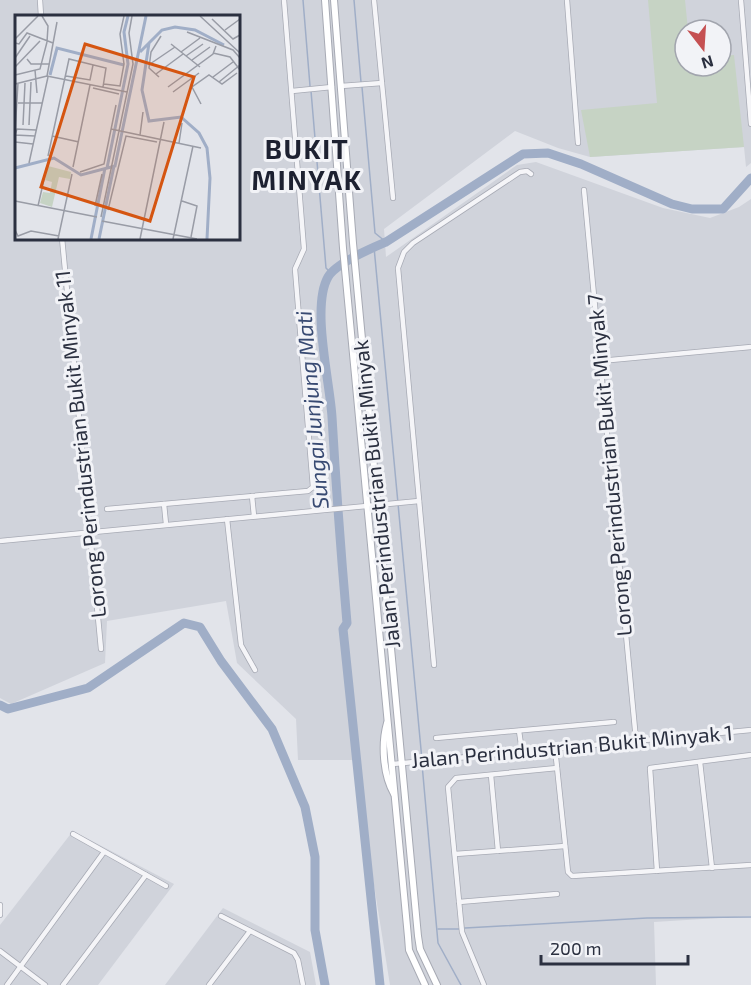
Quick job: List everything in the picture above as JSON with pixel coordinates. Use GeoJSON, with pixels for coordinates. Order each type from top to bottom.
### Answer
{"type":"FeatureCollection","features":[{"type":"Feature","properties":{"kind":"main road","name":"Jalan Perindustrian Bukit Minyak"},"geometry":{"type":"LineString","coordinates":[[325,0],[343,248],[409,950],[425,985]]}},
{"type":"Feature","properties":{"kind":"main road","name":"Jalan Perindustrian Bukit Minyak"},"geometry":{"type":"LineString","coordinates":[[334,0],[352,243],[418,936],[420,949],[437,985]]}},
{"type":"Feature","properties":{"kind":"main road"},"geometry":{"type":"LineString","coordinates":[[388,717],[384,741],[388,784],[396,797]]}},
{"type":"Feature","properties":{"kind":"street"},"geometry":{"type":"LineString","coordinates":[[40,0],[41,15]]}},
{"type":"Feature","properties":{"kind":"street"},"geometry":{"type":"LineString","coordinates":[[106,509],[311,489],[295,266],[304,249],[284,0]]}},
{"type":"Feature","properties":{"kind":"street"},"geometry":{"type":"LineString","coordinates":[[374,0],[393,198]]}},
{"type":"Feature","properties":{"kind":"street"},"geometry":{"type":"LineString","coordinates":[[567,0],[579,143]]}},
{"type":"Feature","properties":{"kind":"street"},"geometry":{"type":"LineString","coordinates":[[741,0],[751,124]]}},
{"type":"Feature","properties":{"kind":"street"},"geometry":{"type":"LineString","coordinates":[[341,87],[382,83]]}},
{"type":"Feature","properties":{"kind":"street"},"geometry":{"type":"LineString","coordinates":[[292,91],[332,87]]}},
{"type":"Feature","properties":{"kind":"street","name":"Jalan Perindustrian Bukit Minyak"},"geometry":{"type":"LineString","coordinates":[[434,665],[398,268],[404,252],[413,243],[519,172],[527,171],[531,174]]}},
{"type":"Feature","properties":{"kind":"street","name":"Lorong Perindustrian Bukit Minyak 7"},"geometry":{"type":"LineString","coordinates":[[585,190],[636,740]]}},
{"type":"Feature","properties":{"kind":"street","name":"Lorong Perindustrian Bukit Minyak 11"},"geometry":{"type":"LineString","coordinates":[[62,240],[101,649]]}},
{"type":"Feature","properties":{"kind":"street"},"geometry":{"type":"LineString","coordinates":[[600,361],[751,347]]}},
{"type":"Feature","properties":{"kind":"street"},"geometry":{"type":"LineString","coordinates":[[252,496],[254,516]]}},
{"type":"Feature","properties":{"kind":"street"},"geometry":{"type":"LineString","coordinates":[[0,541],[419,501]]}},
{"type":"Feature","properties":{"kind":"street"},"geometry":{"type":"LineString","coordinates":[[164,504],[166,524]]}},
{"type":"Feature","properties":{"kind":"street"},"geometry":{"type":"LineString","coordinates":[[227,519],[241,645],[255,669]]}},
{"type":"Feature","properties":{"kind":"street","name":"Jalan Perindustrian Bukit Minyak 1"},"geometry":{"type":"LineString","coordinates":[[436,738],[614,722]]}},
{"type":"Feature","properties":{"kind":"street","name":"Jalan Perindustrian Bukit Minyak 1"},"geometry":{"type":"LineString","coordinates":[[393,764],[751,730]]}},
{"type":"Feature","properties":{"kind":"street"},"geometry":{"type":"LineString","coordinates":[[519,731],[522,751]]}},
{"type":"Feature","properties":{"kind":"street"},"geometry":{"type":"LineString","coordinates":[[555,748],[568,872],[572,876],[751,865]]}},
{"type":"Feature","properties":{"kind":"street"},"geometry":{"type":"LineString","coordinates":[[657,871],[650,768],[751,755]]}},
{"type":"Feature","properties":{"kind":"street"},"geometry":{"type":"LineString","coordinates":[[700,762],[712,867]]}},
{"type":"Feature","properties":{"kind":"street"},"geometry":{"type":"LineString","coordinates":[[484,985],[468,952],[462,929],[448,787],[456,778],[557,768]]}},
{"type":"Feature","properties":{"kind":"street"},"geometry":{"type":"LineString","coordinates":[[490,775],[498,851]]}},
{"type":"Feature","properties":{"kind":"street"},"geometry":{"type":"LineString","coordinates":[[73,834],[166,886]]}},
{"type":"Feature","properties":{"kind":"street"},"geometry":{"type":"LineString","coordinates":[[455,854],[565,846]]}},
{"type":"Feature","properties":{"kind":"street"},"geometry":{"type":"LineString","coordinates":[[7,985],[104,852]]}},
{"type":"Feature","properties":{"kind":"street"},"geometry":{"type":"LineString","coordinates":[[63,985],[146,874]]}},
{"type":"Feature","properties":{"kind":"street"},"geometry":{"type":"LineString","coordinates":[[459,902],[558,894]]}},
{"type":"Feature","properties":{"kind":"street"},"geometry":{"type":"LineString","coordinates":[[0,905],[0,915]]}},
{"type":"Feature","properties":{"kind":"street"},"geometry":{"type":"LineString","coordinates":[[221,915],[294,953],[298,960],[301,984]]}},
{"type":"Feature","properties":{"kind":"street"},"geometry":{"type":"LineString","coordinates":[[209,985],[250,931]]}},
{"type":"Feature","properties":{"kind":"street"},"geometry":{"type":"LineString","coordinates":[[0,951],[45,985]]}},
{"type":"Feature","properties":{"kind":"shaded area"},"geometry":{"type":"Polygon","coordinates":[[[0,0],[751,0],[751,163],[746,167],[744,147],[590,157],[558,148],[515,131],[384,229],[386,257],[517,165],[536,162],[663,208],[710,218],[739,207],[751,199],[751,916],[654,922],[656,985],[390,985],[354,760],[298,760],[296,719],[237,663],[226,601],[107,621],[105,663],[11,704],[0,698],[0,0]]]}},
{"type":"Feature","properties":{"kind":"shaded area"},"geometry":{"type":"Polygon","coordinates":[[[73,831],[174,884],[98,985],[0,985],[0,925],[73,831]]]}},
{"type":"Feature","properties":{"kind":"shaded area"},"geometry":{"type":"Polygon","coordinates":[[[223,908],[310,952],[316,985],[165,985],[223,908]]]}},
{"type":"Feature","properties":{"kind":"green space"},"geometry":{"type":"Polygon","coordinates":[[[648,0],[685,0],[687,18],[673,18],[673,78],[733,78],[734,55],[744,147],[590,157],[581,110],[657,103],[648,0]]]}},
{"type":"Feature","properties":{"kind":"waterway"},"geometry":{"type":"LineString","coordinates":[[303,0],[310,86]]}},
{"type":"Feature","properties":{"kind":"waterway"},"geometry":{"type":"LineString","coordinates":[[354,0],[361,82]]}},
{"type":"Feature","properties":{"kind":"waterway"},"geometry":{"type":"LineString","coordinates":[[362,87],[375,233],[386,242]]}},
{"type":"Feature","properties":{"kind":"waterway"},"geometry":{"type":"LineString","coordinates":[[311,91],[326,268],[331,273]]}},
{"type":"Feature","properties":{"kind":"waterway","name":"Sungai Junjung Mati"},"geometry":{"type":"LineString","coordinates":[[380,985],[343,629],[347,623],[332,417],[321,325],[323,290],[328,277],[338,266],[386,242],[523,154],[548,153],[581,164],[672,204],[692,209],[723,209],[751,178]]}},
{"type":"Feature","properties":{"kind":"waterway"},"geometry":{"type":"LineString","coordinates":[[374,247],[422,760]]}},
{"type":"Feature","properties":{"kind":"waterway"},"geometry":{"type":"LineString","coordinates":[[0,705],[8,709],[88,688],[184,623],[200,627],[221,661],[272,729],[305,807],[315,857],[315,930],[325,985]]}},
{"type":"Feature","properties":{"kind":"waterway"},"geometry":{"type":"LineString","coordinates":[[422,764],[438,943],[461,985]]}},
{"type":"Feature","properties":{"kind":"waterway"},"geometry":{"type":"LineString","coordinates":[[465,928],[647,918],[751,917]]}},
{"type":"Feature","properties":{"kind":"waterway"},"geometry":{"type":"LineString","coordinates":[[438,929],[460,929]]}},
{"type":"Feature","properties":{"kind":"district","name":"BUKIT MINYAK"},"geometry":{"type":"Point","coordinates":[307,166]}}]}
